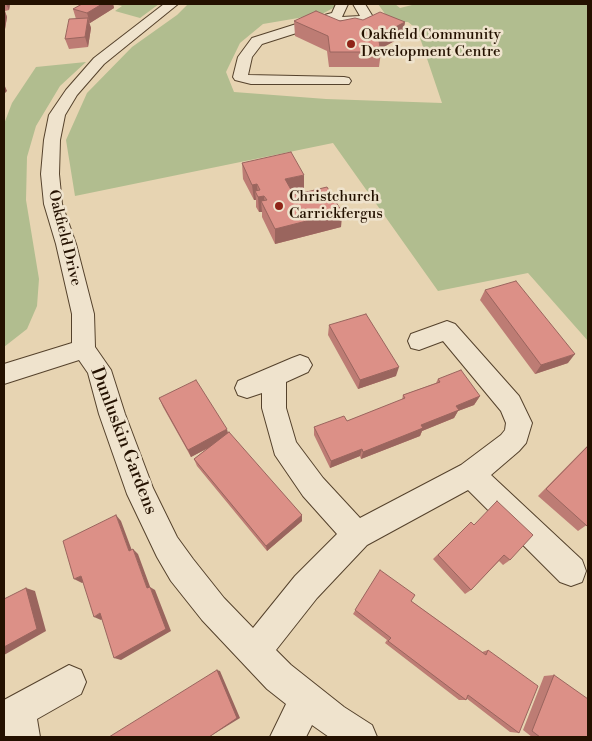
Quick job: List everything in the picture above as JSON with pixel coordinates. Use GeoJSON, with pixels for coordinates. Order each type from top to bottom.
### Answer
{"type":"FeatureCollection","features":[{"type":"Feature","properties":{"kind":"street","name":"Oakfield Drive"},"geometry":{"type":"LineString","coordinates":[[84,349],[83,314],[66,244],[53,204],[50,174],[52,140],[57,115],[70,93],[99,61],[172,4]]}},
{"type":"Feature","properties":{"kind":"street"},"geometry":{"type":"LineString","coordinates":[[342,4],[337,15],[328,19],[257,41],[245,57],[240,77],[251,80],[344,81]]}},
{"type":"Feature","properties":{"kind":"street"},"geometry":{"type":"LineString","coordinates":[[328,19],[352,22],[361,21],[367,17],[359,4]]}},
{"type":"Feature","properties":{"kind":"street"},"geometry":{"type":"LineString","coordinates":[[254,652],[306,587],[357,535],[471,474],[513,440],[519,429],[517,416],[510,404],[447,330],[419,341]]}},
{"type":"Feature","properties":{"kind":"street"},"geometry":{"type":"LineString","coordinates":[[4,374],[84,349]]}},
{"type":"Feature","properties":{"kind":"street","name":"Dunluskin Gardens"},"geometry":{"type":"LineString","coordinates":[[84,349],[99,370],[112,414],[141,494],[167,548],[209,604],[254,652],[306,700],[360,737]]}},
{"type":"Feature","properties":{"kind":"street"},"geometry":{"type":"LineString","coordinates":[[247,388],[300,365]]}},
{"type":"Feature","properties":{"kind":"street"},"geometry":{"type":"LineString","coordinates":[[274,376],[274,408],[284,447],[308,480],[357,535]]}},
{"type":"Feature","properties":{"kind":"street"},"geometry":{"type":"LineString","coordinates":[[471,474],[571,571]]}},
{"type":"Feature","properties":{"kind":"street"},"geometry":{"type":"LineString","coordinates":[[15,723],[69,682]]}},
{"type":"Feature","properties":{"kind":"street"},"geometry":{"type":"LineString","coordinates":[[287,737],[306,700]]}},
{"type":"Feature","properties":{"kind":"green space"},"geometry":{"type":"Polygon","coordinates":[[[113,4],[159,4],[140,18],[115,11],[122,6],[113,4]]]}},
{"type":"Feature","properties":{"kind":"green space"},"geometry":{"type":"Polygon","coordinates":[[[188,4],[337,4],[337,6],[322,14],[263,24],[240,43],[226,72],[234,92],[326,99],[442,103],[417,29],[408,22],[391,22],[378,4],[395,4],[400,8],[416,4],[588,4],[588,341],[528,273],[438,291],[333,143],[75,196],[66,140],[87,93],[132,47],[177,15],[188,4]]]}},
{"type":"Feature","properties":{"kind":"green space"},"geometry":{"type":"Polygon","coordinates":[[[86,62],[60,86],[36,126],[27,157],[26,200],[39,279],[37,306],[27,329],[4,347],[4,124],[12,103],[36,67],[86,62]]]}},
{"type":"Feature","properties":{"kind":"building"},"geometry":{"type":"Polygon","coordinates":[[[82,4],[102,4],[87,13],[73,9],[82,4]]]}},
{"type":"Feature","properties":{"kind":"building"},"geometry":{"type":"Polygon","coordinates":[[[316,11],[340,21],[355,18],[363,20],[380,12],[405,22],[378,36],[381,52],[330,52],[328,36],[294,21],[316,11]]]}},
{"type":"Feature","properties":{"kind":"building"},"geometry":{"type":"Polygon","coordinates":[[[88,18],[85,37],[65,39],[69,19],[88,18]]]}},
{"type":"Feature","properties":{"kind":"building"},"geometry":{"type":"Polygon","coordinates":[[[291,152],[304,175],[285,179],[294,195],[327,187],[342,212],[275,229],[261,201],[267,200],[264,196],[258,197],[255,191],[260,190],[257,184],[252,185],[242,163],[291,152]]]}},
{"type":"Feature","properties":{"kind":"building"},"geometry":{"type":"Polygon","coordinates":[[[516,281],[575,354],[541,365],[485,290],[516,281]]]}},
{"type":"Feature","properties":{"kind":"building"},"geometry":{"type":"Polygon","coordinates":[[[366,314],[399,367],[360,380],[329,325],[366,314]]]}},
{"type":"Feature","properties":{"kind":"building"},"geometry":{"type":"Polygon","coordinates":[[[461,370],[480,396],[456,406],[459,410],[421,425],[423,428],[363,452],[362,449],[331,461],[314,427],[344,416],[347,421],[405,398],[403,395],[440,382],[438,379],[461,370]]]}},
{"type":"Feature","properties":{"kind":"building"},"geometry":{"type":"Polygon","coordinates":[[[196,380],[227,429],[188,450],[159,398],[196,380]]]}},
{"type":"Feature","properties":{"kind":"building"},"geometry":{"type":"Polygon","coordinates":[[[229,432],[302,515],[266,546],[194,459],[229,432]]]}},
{"type":"Feature","properties":{"kind":"building"},"geometry":{"type":"Polygon","coordinates":[[[588,446],[588,524],[587,526],[546,489],[588,446]]]}},
{"type":"Feature","properties":{"kind":"building"},"geometry":{"type":"Polygon","coordinates":[[[497,501],[533,535],[510,560],[504,555],[471,590],[438,555],[471,522],[474,525],[497,501]]]}},
{"type":"Feature","properties":{"kind":"building"},"geometry":{"type":"Polygon","coordinates":[[[116,515],[129,551],[133,549],[147,588],[150,587],[166,629],[114,658],[100,613],[94,617],[81,576],[74,579],[63,541],[116,515]]]}},
{"type":"Feature","properties":{"kind":"building"},"geometry":{"type":"Polygon","coordinates":[[[380,570],[415,595],[411,601],[486,655],[488,650],[538,686],[519,733],[468,695],[466,700],[388,641],[391,638],[355,610],[380,570]]]}},
{"type":"Feature","properties":{"kind":"building"},"geometry":{"type":"Polygon","coordinates":[[[26,588],[37,629],[4,647],[4,599],[26,588]]]}},
{"type":"Feature","properties":{"kind":"building"},"geometry":{"type":"Polygon","coordinates":[[[217,670],[237,718],[209,737],[109,737],[217,670]]]}},
{"type":"Feature","properties":{"kind":"building"},"geometry":{"type":"Polygon","coordinates":[[[554,675],[588,699],[588,737],[540,737],[532,731],[554,675]]]}},
{"type":"Feature","properties":{"kind":"place","name":"Oakfield Community Development Centre"},"geometry":{"type":"Point","coordinates":[351,44]}},
{"type":"Feature","properties":{"kind":"place","name":"Christchurch Carrickfergus"},"geometry":{"type":"Point","coordinates":[279,206]}}]}
